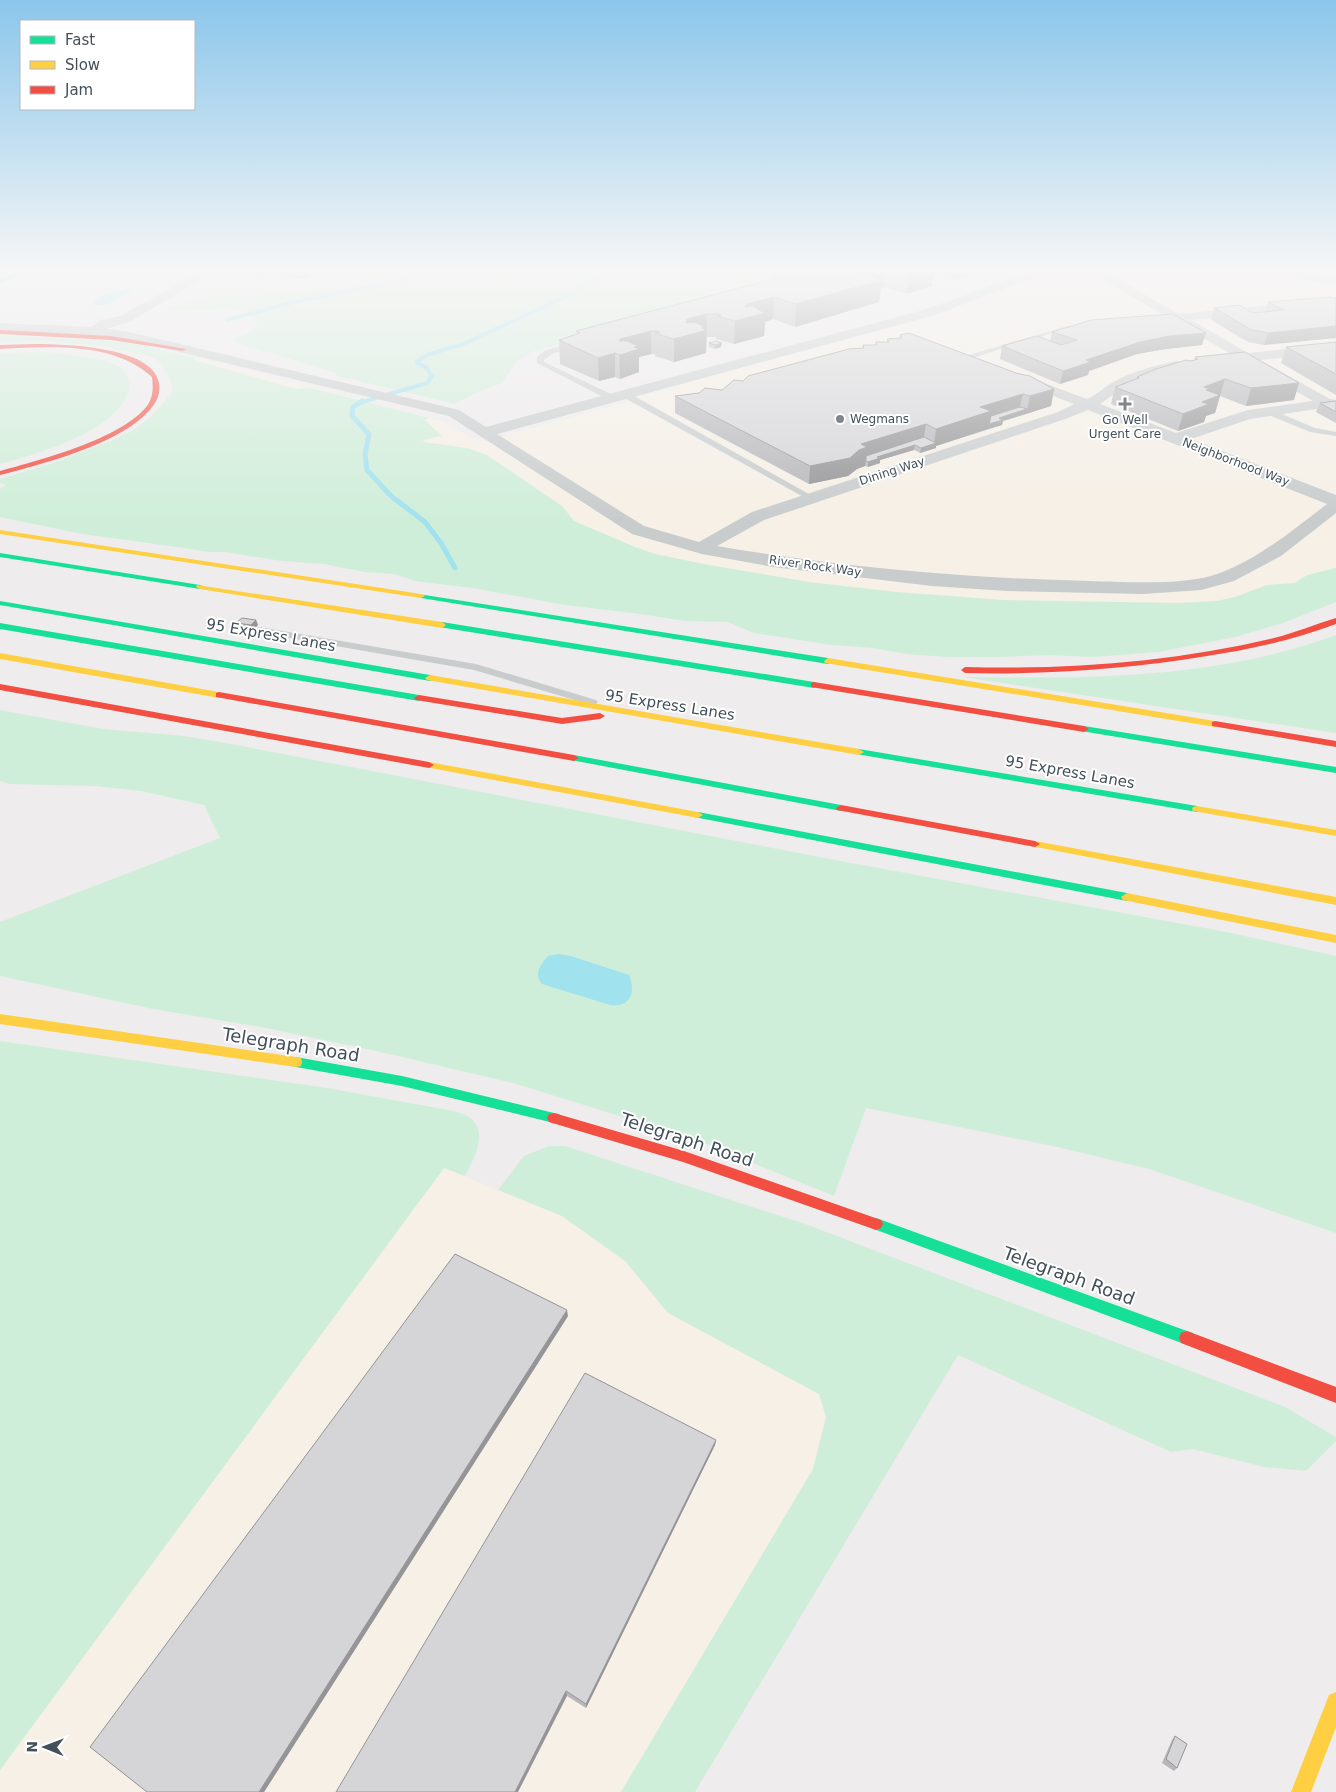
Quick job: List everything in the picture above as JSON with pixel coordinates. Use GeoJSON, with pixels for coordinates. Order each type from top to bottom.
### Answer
{"type":"FeatureCollection","features":[{"type":"Feature","properties":{"kind":"main road"},"geometry":{"type":"LineString","coordinates":[[0,472],[68,452],[115,432],[133,422],[152,403],[157,392],[158,383],[155,376],[145,366],[130,358],[117,355]]}},
{"type":"Feature","properties":{"kind":"main road"},"geometry":{"type":"LineString","coordinates":[[0,532],[710,642],[1336,744]]}},
{"type":"Feature","properties":{"kind":"main road"},"geometry":{"type":"LineString","coordinates":[[0,555],[900,698],[1336,770]]}},
{"type":"Feature","properties":{"kind":"main road","name":"95 Express Lanes"},"geometry":{"type":"LineString","coordinates":[[0,603],[622,712],[1336,833]]}},
{"type":"Feature","properties":{"kind":"main road"},"geometry":{"type":"LineString","coordinates":[[710,642],[940,668],[977,670],[1052,669],[1124,666],[1197,656],[1292,637],[1336,622]]}},
{"type":"Feature","properties":{"kind":"main road"},"geometry":{"type":"LineString","coordinates":[[0,626],[262,672],[562,721],[622,712]]}},
{"type":"Feature","properties":{"kind":"main road"},"geometry":{"type":"LineString","coordinates":[[0,656],[592,761],[1336,900]]}},
{"type":"Feature","properties":{"kind":"main road"},"geometry":{"type":"LineString","coordinates":[[0,687],[590,794],[1008,873],[1336,939]]}},
{"type":"Feature","properties":{"kind":"main road","name":"Telegraph Road"},"geometry":{"type":"LineString","coordinates":[[0,1019],[394,1079],[532,1111],[652,1146],[785,1190],[1311,1384],[1336,1395]]}},
{"type":"Feature","properties":{"kind":"main road"},"geometry":{"type":"LineString","coordinates":[[1301,1792],[1336,1702]]}},
{"type":"Feature","properties":{"kind":"street","name":"River Rock Way"},"geometry":{"type":"LineString","coordinates":[[208,355],[311,378],[457,415],[606,512],[638,530],[702,548],[773,561],[932,580],[1076,587],[1171,587],[1214,581],[1245,568],[1286,544],[1336,503]]}},
{"type":"Feature","properties":{"kind":"street","name":"River Rock Way"},"geometry":{"type":"LineString","coordinates":[[243,355],[311,378]]}},
{"type":"Feature","properties":{"kind":"street"},"geometry":{"type":"LineString","coordinates":[[485,432],[771,355]]}},
{"type":"Feature","properties":{"kind":"street","name":"Neighborhood Way"},"geometry":{"type":"LineString","coordinates":[[960,355],[1336,503]]}},
{"type":"Feature","properties":{"kind":"street"},"geometry":{"type":"LineString","coordinates":[[1242,355],[1332,403]]}},
{"type":"Feature","properties":{"kind":"street"},"geometry":{"type":"LineString","coordinates":[[1204,361],[1270,355]]}},
{"type":"Feature","properties":{"kind":"street","name":"Dining Way"},"geometry":{"type":"LineString","coordinates":[[702,548],[758,516],[1063,415],[1105,396],[1115,386],[1138,376],[1187,363]]}},
{"type":"Feature","properties":{"kind":"street"},"geometry":{"type":"LineString","coordinates":[[1175,439],[1248,415],[1332,403]]}},
{"type":"Feature","properties":{"kind":"street"},"geometry":{"type":"LineString","coordinates":[[457,415],[495,423],[520,422]]}},
{"type":"Feature","properties":{"kind":"street"},"geometry":{"type":"LineString","coordinates":[[520,455],[522,443],[536,418]]}},
{"type":"Feature","properties":{"kind":"lane"},"geometry":{"type":"LineString","coordinates":[[544,355],[540,359],[541,363],[618,396],[812,498]]}},
{"type":"Feature","properties":{"kind":"lane"},"geometry":{"type":"LineString","coordinates":[[966,357],[974,355]]}},
{"type":"Feature","properties":{"kind":"lane"},"geometry":{"type":"LineString","coordinates":[[1266,411],[1313,430],[1336,434]]}},
{"type":"Feature","properties":{"kind":"lane"},"geometry":{"type":"LineString","coordinates":[[259,630],[476,667],[622,712]]}},
{"type":"Feature","properties":{"kind":"shaded area"},"geometry":{"type":"Polygon","coordinates":[[[788,355],[1336,355],[1336,577],[1271,614],[855,609],[165,431],[201,396],[194,357],[441,421],[480,442],[612,406],[722,372],[788,355]]]}},
{"type":"Feature","properties":{"kind":"shaded area"},"geometry":{"type":"Polygon","coordinates":[[[444,1168],[562,1216],[625,1261],[669,1313],[819,1394],[826,1417],[813,1469],[621,1792],[0,1792],[0,1770],[444,1168]]]}},
{"type":"Feature","properties":{"kind":"green space"},"geometry":{"type":"Polygon","coordinates":[[[0,355],[67,355],[85,357],[107,362],[124,371],[129,388],[127,395],[106,420],[90,431],[52,448],[0,464],[0,355]]]}},
{"type":"Feature","properties":{"kind":"green space"},"geometry":{"type":"Polygon","coordinates":[[[142,355],[180,355],[285,386],[299,389],[307,387],[429,418],[425,420],[442,436],[423,440],[424,442],[467,448],[487,455],[562,506],[574,521],[655,554],[809,582],[897,592],[1004,600],[1179,603],[1217,601],[1235,597],[1267,585],[1295,583],[1307,575],[1336,568],[1336,602],[1283,623],[1235,637],[1159,652],[1094,657],[1048,655],[947,657],[832,645],[754,633],[728,622],[684,621],[565,605],[472,588],[415,581],[394,574],[365,572],[324,564],[282,561],[82,534],[0,517],[0,489],[6,485],[0,483],[0,479],[53,463],[111,441],[133,430],[151,417],[171,394],[173,388],[168,373],[162,364],[142,355]]]}},
{"type":"Feature","properties":{"kind":"green space"},"geometry":{"type":"Polygon","coordinates":[[[276,355],[527,355],[516,362],[502,383],[473,394],[455,404],[334,375],[336,373],[276,355]]]}},
{"type":"Feature","properties":{"kind":"green space"},"geometry":{"type":"Polygon","coordinates":[[[1336,635],[1336,733],[963,677],[1104,676],[1199,668],[1291,650],[1336,635]]]}},
{"type":"Feature","properties":{"kind":"green space"},"geometry":{"type":"Polygon","coordinates":[[[0,710],[103,729],[184,736],[231,744],[846,862],[1226,932],[1336,956],[1336,1233],[1149,1169],[1053,1146],[866,1108],[834,1196],[694,1139],[513,1083],[372,1050],[261,1027],[153,1009],[0,976],[0,922],[220,838],[204,805],[141,791],[95,786],[9,784],[0,781],[0,710]]]}},
{"type":"Feature","properties":{"kind":"green space"},"geometry":{"type":"Polygon","coordinates":[[[0,1041],[327,1088],[454,1111],[467,1116],[475,1123],[479,1138],[478,1146],[465,1176],[444,1168],[0,1770],[0,1041]]]}},
{"type":"Feature","properties":{"kind":"green space"},"geometry":{"type":"Polygon","coordinates":[[[549,1146],[565,1146],[808,1225],[1285,1407],[1336,1437],[1336,1441],[1306,1471],[1264,1467],[1193,1449],[1171,1452],[958,1355],[695,1792],[621,1792],[813,1469],[826,1417],[819,1394],[668,1313],[625,1261],[562,1216],[498,1190],[524,1156],[549,1146]]]}},
{"type":"Feature","properties":{"kind":"water"},"geometry":{"type":"Polygon","coordinates":[[[558,954],[571,956],[629,975],[632,987],[630,998],[623,1004],[610,1005],[542,984],[538,977],[541,966],[548,956],[558,954]]]}},
{"type":"Feature","properties":{"kind":"building"},"geometry":{"type":"Polygon","coordinates":[[[591,355],[609,355],[598,358],[591,355]]]}},
{"type":"Feature","properties":{"kind":"building","name":"Wegmans"},"geometry":{"type":"Polygon","coordinates":[[[828,355],[967,355],[1016,373],[1030,376],[1054,389],[1030,396],[1023,394],[980,407],[991,411],[936,429],[926,424],[861,444],[867,447],[859,450],[850,458],[810,466],[675,396],[699,393],[705,388],[722,390],[734,380],[743,381],[748,376],[828,355]]]}},
{"type":"Feature","properties":{"kind":"building"},"geometry":{"type":"Polygon","coordinates":[[[1023,355],[1102,355],[1086,360],[1091,362],[1063,371],[1023,355]]]}},
{"type":"Feature","properties":{"kind":"building"},"geometry":{"type":"Polygon","coordinates":[[[1250,355],[1299,383],[1251,388],[1225,379],[1204,387],[1211,389],[1206,390],[1220,395],[1202,402],[1209,404],[1183,414],[1115,387],[1156,369],[1186,360],[1198,359],[1195,357],[1250,355]]]}},
{"type":"Feature","properties":{"kind":"building"},"geometry":{"type":"Polygon","coordinates":[[[1300,355],[1336,355],[1336,374],[1300,355]]]}},
{"type":"Feature","properties":{"kind":"building"},"geometry":{"type":"Polygon","coordinates":[[[1336,401],[1336,412],[1320,403],[1336,401]]]}},
{"type":"Feature","properties":{"kind":"building"},"geometry":{"type":"Polygon","coordinates":[[[1020,407],[1027,409],[999,418],[1003,420],[989,424],[991,416],[1020,407]]]}},
{"type":"Feature","properties":{"kind":"building"},"geometry":{"type":"Polygon","coordinates":[[[924,437],[936,443],[921,448],[915,445],[877,457],[880,458],[868,462],[866,461],[866,456],[924,437]]]}},
{"type":"Feature","properties":{"kind":"building"},"geometry":{"type":"Polygon","coordinates":[[[242,618],[256,620],[251,625],[236,623],[242,618]]]}},
{"type":"Feature","properties":{"kind":"building"},"geometry":{"type":"Polygon","coordinates":[[[455,1254],[567,1310],[259,1792],[147,1792],[90,1747],[455,1254]]]}},
{"type":"Feature","properties":{"kind":"building"},"geometry":{"type":"Polygon","coordinates":[[[585,1373],[716,1440],[586,1704],[566,1691],[515,1792],[336,1792],[585,1373]]]}},
{"type":"Feature","properties":{"kind":"building"},"geometry":{"type":"Polygon","coordinates":[[[1175,1736],[1187,1744],[1177,1768],[1166,1759],[1175,1736]]]}},
{"type":"Feature","properties":{"kind":"waterway"},"geometry":{"type":"LineString","coordinates":[[359,403],[427,383],[432,376],[426,367],[417,363],[418,360],[429,355]]}},
{"type":"Feature","properties":{"kind":"waterway"},"geometry":{"type":"LineString","coordinates":[[359,403],[353,407],[352,416],[369,434],[365,454],[367,470],[391,496],[425,522],[441,543],[455,568]]}},
{"type":"Feature","properties":{"kind":"traffic: fast"},"geometry":{"type":"LineString","coordinates":[[0,555],[200,587]]}},
{"type":"Feature","properties":{"kind":"traffic: fast"},"geometry":{"type":"LineString","coordinates":[[421,596],[828,661]]}},
{"type":"Feature","properties":{"kind":"traffic: fast"},"geometry":{"type":"LineString","coordinates":[[0,603],[430,678]]}},
{"type":"Feature","properties":{"kind":"traffic: fast"},"geometry":{"type":"LineString","coordinates":[[442,625],[814,685]]}},
{"type":"Feature","properties":{"kind":"traffic: fast"},"geometry":{"type":"LineString","coordinates":[[0,626],[419,698]]}},
{"type":"Feature","properties":{"kind":"traffic: fast"},"geometry":{"type":"LineString","coordinates":[[1084,729],[1336,770]]}},
{"type":"Feature","properties":{"kind":"traffic: fast"},"geometry":{"type":"LineString","coordinates":[[859,752],[1197,809]]}},
{"type":"Feature","properties":{"kind":"traffic: fast"},"geometry":{"type":"LineString","coordinates":[[574,758],[841,808]]}},
{"type":"Feature","properties":{"kind":"traffic: fast"},"geometry":{"type":"LineString","coordinates":[[698,815],[1127,897]]}},
{"type":"Feature","properties":{"kind":"traffic: fast"},"geometry":{"type":"LineString","coordinates":[[296,1062],[402,1081],[554,1118]]}},
{"type":"Feature","properties":{"kind":"traffic: fast"},"geometry":{"type":"LineString","coordinates":[[876,1224],[1187,1338]]}},
{"type":"Feature","properties":{"kind":"traffic: slow"},"geometry":{"type":"LineString","coordinates":[[0,532],[421,596]]}},
{"type":"Feature","properties":{"kind":"traffic: slow"},"geometry":{"type":"LineString","coordinates":[[200,587],[442,625]]}},
{"type":"Feature","properties":{"kind":"traffic: slow"},"geometry":{"type":"LineString","coordinates":[[0,656],[219,695]]}},
{"type":"Feature","properties":{"kind":"traffic: slow"},"geometry":{"type":"LineString","coordinates":[[828,661],[1215,724]]}},
{"type":"Feature","properties":{"kind":"traffic: slow"},"geometry":{"type":"LineString","coordinates":[[430,678],[859,752]]}},
{"type":"Feature","properties":{"kind":"traffic: slow"},"geometry":{"type":"LineString","coordinates":[[429,765],[698,815]]}},
{"type":"Feature","properties":{"kind":"traffic: slow"},"geometry":{"type":"LineString","coordinates":[[1197,809],[1336,833]]}},
{"type":"Feature","properties":{"kind":"traffic: slow"},"geometry":{"type":"LineString","coordinates":[[1035,844],[1336,901]]}},
{"type":"Feature","properties":{"kind":"traffic: slow"},"geometry":{"type":"LineString","coordinates":[[1127,897],[1336,939]]}},
{"type":"Feature","properties":{"kind":"traffic: slow"},"geometry":{"type":"LineString","coordinates":[[0,1019],[296,1062]]}},
{"type":"Feature","properties":{"kind":"traffic: slow"},"geometry":{"type":"LineString","coordinates":[[1301,1792],[1336,1702]]}},
{"type":"Feature","properties":{"kind":"traffic: jam"},"geometry":{"type":"LineString","coordinates":[[0,473],[64,454],[115,433],[136,420],[150,406],[157,391],[155,376],[142,365],[117,355]]}},
{"type":"Feature","properties":{"kind":"traffic: jam"},"geometry":{"type":"LineString","coordinates":[[965,670],[1059,670],[1153,662],[1261,643],[1306,632],[1336,621]]}},
{"type":"Feature","properties":{"kind":"traffic: jam"},"geometry":{"type":"LineString","coordinates":[[814,685],[1084,729]]}},
{"type":"Feature","properties":{"kind":"traffic: jam"},"geometry":{"type":"LineString","coordinates":[[0,687],[429,765]]}},
{"type":"Feature","properties":{"kind":"traffic: jam"},"geometry":{"type":"LineString","coordinates":[[219,695],[574,758]]}},
{"type":"Feature","properties":{"kind":"traffic: jam"},"geometry":{"type":"LineString","coordinates":[[419,698],[562,721],[600,716]]}},
{"type":"Feature","properties":{"kind":"traffic: jam"},"geometry":{"type":"LineString","coordinates":[[1215,724],[1336,744]]}},
{"type":"Feature","properties":{"kind":"traffic: jam"},"geometry":{"type":"LineString","coordinates":[[841,808],[1035,844]]}},
{"type":"Feature","properties":{"kind":"traffic: jam"},"geometry":{"type":"LineString","coordinates":[[554,1118],[684,1157],[876,1224]]}},
{"type":"Feature","properties":{"kind":"traffic: jam"},"geometry":{"type":"LineString","coordinates":[[1187,1338],[1336,1395]]}},
{"type":"Feature","properties":{"kind":"place","name":"Go Well Urgent Care"},"geometry":{"type":"Point","coordinates":[1125,404]}},
{"type":"Feature","properties":{"kind":"place","name":"Wegmans"},"geometry":{"type":"Point","coordinates":[840,419]}}]}
